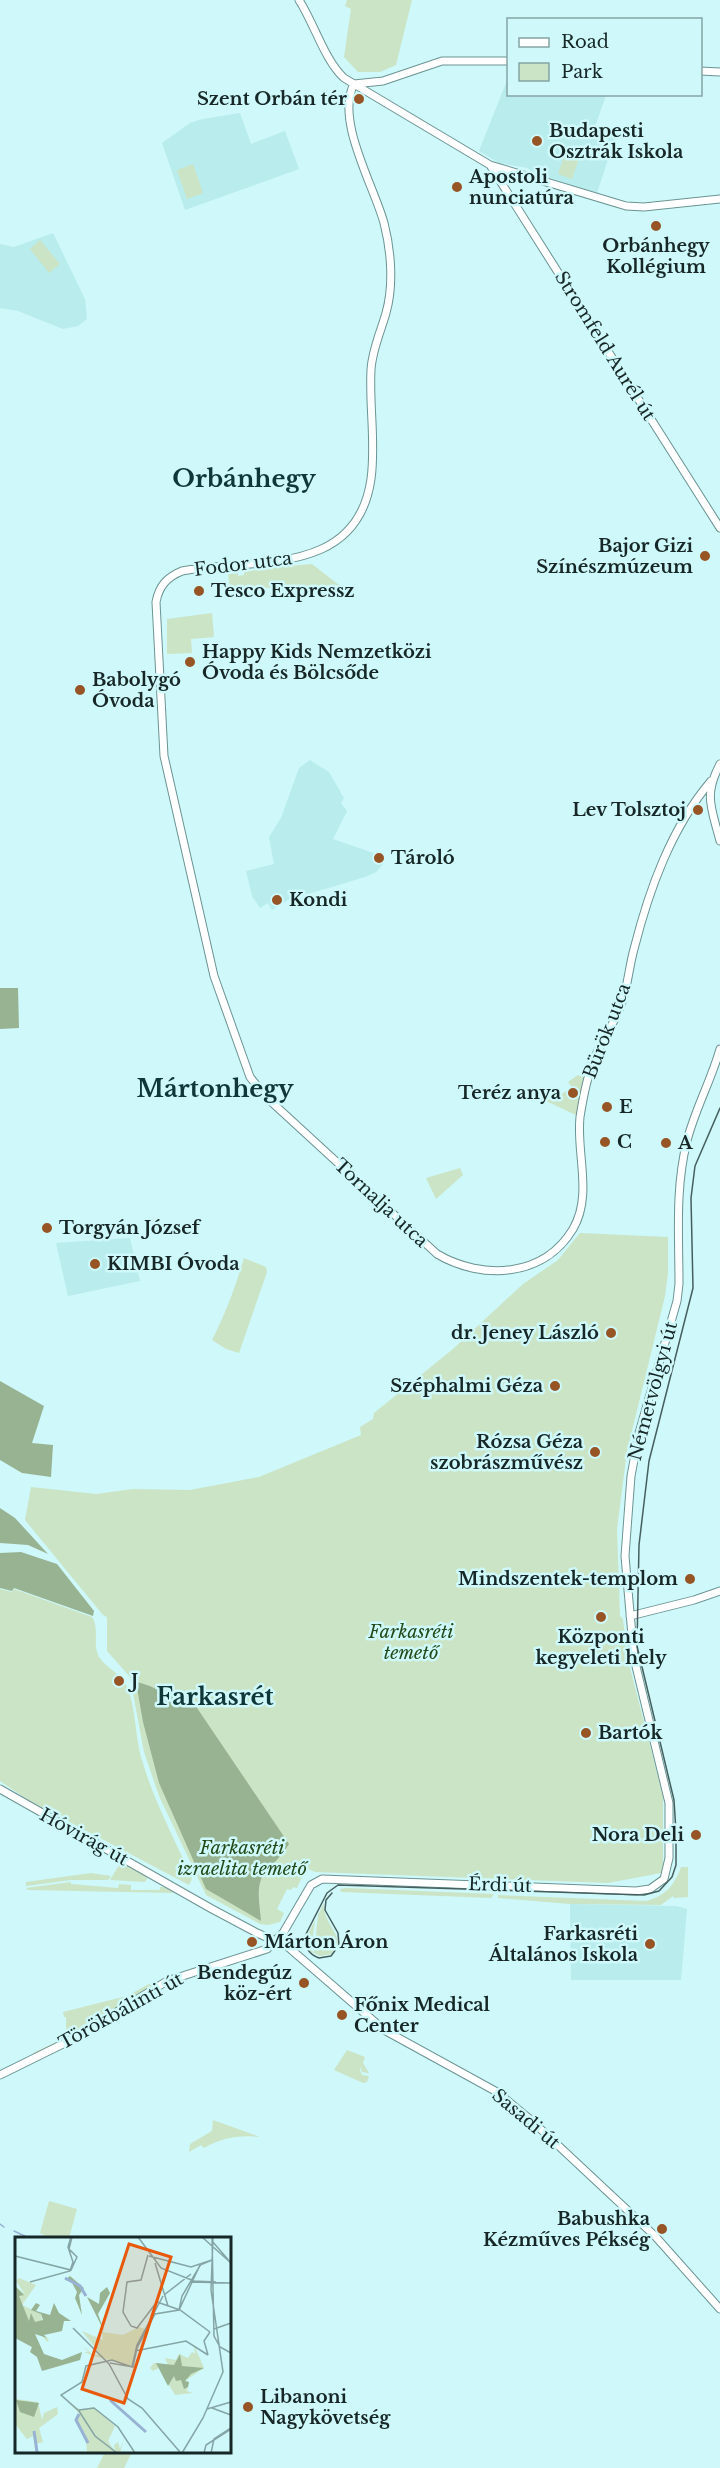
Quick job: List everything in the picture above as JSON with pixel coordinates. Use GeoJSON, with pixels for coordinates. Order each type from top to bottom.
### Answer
{"type":"FeatureCollection","features":[{"type":"Feature","properties":{"kind":"street"},"geometry":{"type":"LineString","coordinates":[[299,0],[334,68],[354,84],[490,165],[626,206],[720,199]]}},
{"type":"Feature","properties":{"kind":"street"},"geometry":{"type":"LineString","coordinates":[[354,84],[387,80],[442,61],[507,61]]}},
{"type":"Feature","properties":{"kind":"street"},"geometry":{"type":"LineString","coordinates":[[702,71],[720,72]]}},
{"type":"Feature","properties":{"kind":"street","name":"Fodor utca"},"geometry":{"type":"LineString","coordinates":[[262,1093],[250,1077],[218,990],[165,763],[161,725],[156,602],[158,593],[166,580],[182,572],[296,558],[322,550],[337,541],[349,529],[368,495],[372,462],[371,370],[389,301],[390,257],[388,236],[379,206],[356,146],[348,102],[354,84]]}},
{"type":"Feature","properties":{"kind":"street","name":"Stromfeld Aurél út"},"geometry":{"type":"LineString","coordinates":[[490,165],[720,528]]}},
{"type":"Feature","properties":{"kind":"street"},"geometry":{"type":"LineString","coordinates":[[720,764],[711,781],[710,800],[720,841]]}},
{"type":"Feature","properties":{"kind":"street","name":"Bürök utca"},"geometry":{"type":"LineString","coordinates":[[519,1269],[537,1263],[552,1254],[564,1242],[577,1221],[582,1196],[580,1117],[588,1077],[595,1057],[622,1004],[634,950],[663,862],[692,806],[711,781]]}},
{"type":"Feature","properties":{"kind":"street"},"geometry":{"type":"LineString","coordinates":[[692,806],[710,800]]}},
{"type":"Feature","properties":{"kind":"street","name":"Németvölgyi út"},"geometry":{"type":"LineString","coordinates":[[664,1879],[669,1858],[669,1803],[634,1658],[625,1557],[631,1476],[639,1433],[678,1292],[678,1194],[681,1164],[689,1133],[715,1068],[720,1049]]}},
{"type":"Feature","properties":{"kind":"street","name":"Tornalja utca"},"geometry":{"type":"LineString","coordinates":[[262,1093],[437,1254],[461,1265],[479,1269],[500,1271],[519,1269]]}},
{"type":"Feature","properties":{"kind":"street"},"geometry":{"type":"LineString","coordinates":[[630,1616],[720,1591]]}},
{"type":"Feature","properties":{"kind":"street","name":"Hóvirág út"},"geometry":{"type":"LineString","coordinates":[[0,1788],[28,1806],[257,1934],[276,1941]]}},
{"type":"Feature","properties":{"kind":"street","name":"Érdi út"},"geometry":{"type":"LineString","coordinates":[[276,1941],[289,1925],[311,1885],[318,1880],[332,1878],[636,1891],[650,1889],[664,1879]]}},
{"type":"Feature","properties":{"kind":"street","name":"Törökbálinti út"},"geometry":{"type":"LineString","coordinates":[[0,2075],[67,2043],[167,1981],[254,1955],[267,1949],[276,1941]]}},
{"type":"Feature","properties":{"kind":"street","name":"Sasadi út"},"geometry":{"type":"LineString","coordinates":[[276,1941],[287,1946],[384,2030],[483,2084],[509,2101],[655,2236],[720,2309]]}},
{"type":"Feature","properties":{"kind":"shaded area","name":"Budapesti Osztrák Iskola"},"geometry":{"type":"Polygon","coordinates":[[[507,81],[507,96],[606,96],[594,130],[615,138],[597,193],[533,173],[528,168],[499,163],[479,151],[507,81]]]}},
{"type":"Feature","properties":{"kind":"shaded area"},"geometry":{"type":"Polygon","coordinates":[[[240,113],[251,144],[285,131],[299,169],[185,210],[162,143],[190,123],[240,113]]]}},
{"type":"Feature","properties":{"kind":"shaded area"},"geometry":{"type":"Polygon","coordinates":[[[53,233],[85,299],[87,319],[78,326],[63,329],[18,311],[0,308],[0,244],[14,247],[53,233]]]}},
{"type":"Feature","properties":{"kind":"shaded area"},"geometry":{"type":"Polygon","coordinates":[[[310,760],[329,772],[344,798],[341,803],[347,811],[333,839],[385,857],[383,864],[376,872],[365,877],[288,900],[272,910],[268,903],[260,908],[252,896],[246,871],[274,864],[269,837],[281,818],[299,768],[310,760]]]}},
{"type":"Feature","properties":{"kind":"shaded area"},"geometry":{"type":"Polygon","coordinates":[[[130,1238],[140,1281],[68,1296],[56,1243],[130,1238]]]}},
{"type":"Feature","properties":{"kind":"shaded area"},"geometry":{"type":"Polygon","coordinates":[[[570,1904],[676,1906],[687,1909],[681,1980],[571,1980],[570,1904]]]}},
{"type":"Feature","properties":{"kind":"green space"},"geometry":{"type":"Polygon","coordinates":[[[347,0],[412,0],[396,65],[380,72],[358,72],[344,57],[351,9],[345,6],[347,0]]]}},
{"type":"Feature","properties":{"kind":"green space"},"geometry":{"type":"Polygon","coordinates":[[[567,148],[581,153],[572,179],[558,174],[567,148]]]}},
{"type":"Feature","properties":{"kind":"green space"},"geometry":{"type":"Polygon","coordinates":[[[193,164],[203,193],[187,199],[177,170],[193,164]]]}},
{"type":"Feature","properties":{"kind":"green space"},"geometry":{"type":"Polygon","coordinates":[[[40,240],[60,264],[49,273],[30,249],[40,240]]]}},
{"type":"Feature","properties":{"kind":"green space"},"geometry":{"type":"Polygon","coordinates":[[[312,564],[339,585],[263,588],[231,595],[228,574],[238,573],[238,576],[244,575],[244,572],[312,564]]]}},
{"type":"Feature","properties":{"kind":"green space"},"geometry":{"type":"Polygon","coordinates":[[[212,613],[214,637],[191,639],[192,653],[167,654],[167,619],[212,613]]]}},
{"type":"Feature","properties":{"kind":"green space"},"geometry":{"type":"Polygon","coordinates":[[[0,988],[18,988],[19,1028],[0,1029],[0,988]]]}},
{"type":"Feature","properties":{"kind":"green space"},"geometry":{"type":"Polygon","coordinates":[[[578,1075],[588,1077],[580,1117],[544,1100],[556,1098],[572,1087],[568,1082],[578,1075]]]}},
{"type":"Feature","properties":{"kind":"green space"},"geometry":{"type":"Polygon","coordinates":[[[460,1168],[463,1175],[436,1199],[426,1178],[460,1168]]]}},
{"type":"Feature","properties":{"kind":"green space","name":"Farkasréti temető"},"geometry":{"type":"Polygon","coordinates":[[[580,1233],[668,1237],[668,1273],[665,1296],[627,1451],[617,1529],[620,1616],[623,1619],[627,1656],[663,1796],[663,1866],[661,1873],[608,1883],[315,1872],[306,1868],[297,1888],[287,1889],[277,1909],[284,1913],[280,1922],[260,1924],[206,1895],[159,1796],[144,1752],[130,1677],[107,1651],[107,1617],[25,1520],[31,1487],[96,1494],[133,1489],[190,1490],[259,1477],[361,1435],[360,1427],[373,1419],[374,1413],[453,1349],[523,1284],[558,1260],[580,1233]]]}},
{"type":"Feature","properties":{"kind":"green space"},"geometry":{"type":"Polygon","coordinates":[[[244,1258],[266,1267],[267,1272],[239,1353],[226,1349],[212,1340],[222,1320],[244,1258]]]}},
{"type":"Feature","properties":{"kind":"green space"},"geometry":{"type":"Polygon","coordinates":[[[0,1381],[44,1406],[32,1443],[53,1445],[51,1477],[22,1473],[0,1460],[0,1381]]]}},
{"type":"Feature","properties":{"kind":"green space"},"geometry":{"type":"Polygon","coordinates":[[[0,1508],[15,1518],[48,1554],[28,1545],[0,1543],[0,1508]]]}},
{"type":"Feature","properties":{"kind":"green space"},"geometry":{"type":"Polygon","coordinates":[[[21,1552],[57,1564],[94,1611],[93,1616],[14,1588],[12,1591],[0,1588],[0,1553],[21,1552]]]}},
{"type":"Feature","properties":{"kind":"green space"},"geometry":{"type":"Polygon","coordinates":[[[0,1589],[12,1592],[14,1589],[92,1617],[99,1657],[122,1678],[130,1695],[142,1760],[159,1806],[192,1879],[189,1885],[28,1800],[0,1781],[0,1589]]]}},
{"type":"Feature","properties":{"kind":"green space","name":"Farkasréti izraelita temető"},"geometry":{"type":"Polygon","coordinates":[[[136,1682],[180,1700],[193,1702],[289,1844],[260,1881],[261,1921],[206,1889],[159,1783],[143,1722],[136,1682]]]}},
{"type":"Feature","properties":{"kind":"green space"},"geometry":{"type":"Polygon","coordinates":[[[122,1860],[149,1876],[145,1882],[110,1880],[122,1860]]]}},
{"type":"Feature","properties":{"kind":"green space"},"geometry":{"type":"Polygon","coordinates":[[[681,1867],[688,1867],[688,1897],[674,1898],[673,1896],[661,1905],[570,1904],[498,1898],[498,1895],[647,1901],[668,1889],[681,1867]]]}},
{"type":"Feature","properties":{"kind":"green space"},"geometry":{"type":"Polygon","coordinates":[[[91,1873],[111,1876],[108,1880],[71,1880],[26,1886],[26,1882],[91,1873]]]}},
{"type":"Feature","properties":{"kind":"green space"},"geometry":{"type":"Polygon","coordinates":[[[71,1882],[71,1884],[118,1888],[119,1884],[131,1885],[131,1890],[160,1890],[160,1887],[165,1887],[174,1893],[28,1890],[26,1888],[71,1882]]]}},
{"type":"Feature","properties":{"kind":"green space"},"geometry":{"type":"Polygon","coordinates":[[[340,1889],[494,1894],[491,1898],[341,1892],[340,1889]]]}},
{"type":"Feature","properties":{"kind":"green space"},"geometry":{"type":"Polygon","coordinates":[[[324,1903],[325,1914],[338,1943],[331,1954],[320,1956],[310,1951],[306,1938],[315,1920],[311,1950],[314,1952],[318,1915],[324,1903]]]}},
{"type":"Feature","properties":{"kind":"green space"},"geometry":{"type":"Polygon","coordinates":[[[149,1984],[152,1985],[151,1987],[85,2030],[35,2055],[33,2053],[66,2037],[66,2017],[63,2012],[127,1996],[149,1984]]]}},
{"type":"Feature","properties":{"kind":"green space"},"geometry":{"type":"Polygon","coordinates":[[[347,2050],[365,2057],[363,2063],[369,2073],[362,2072],[361,2067],[360,2070],[362,2075],[369,2076],[367,2082],[363,2083],[334,2070],[347,2050]]]}},
{"type":"Feature","properties":{"kind":"green space"},"geometry":{"type":"Polygon","coordinates":[[[213,2120],[260,2137],[232,2138],[218,2141],[204,2148],[201,2145],[189,2152],[190,2144],[212,2131],[213,2120]]]}},
{"type":"Feature","properties":{"kind":"green space"},"geometry":{"type":"Polygon","coordinates":[[[49,2201],[77,2209],[69,2237],[48,2237],[40,2233],[49,2201]]]}},
{"type":"Feature","properties":{"kind":"green space"},"geometry":{"type":"Polygon","coordinates":[[[104,2453],[132,2453],[124,2468],[97,2468],[104,2453]]]}},
{"type":"Feature","properties":{"kind":"waterway"},"geometry":{"type":"LineString","coordinates":[[0,2224],[4,2227]]}},
{"type":"Feature","properties":{"kind":"waterway"},"geometry":{"type":"LineString","coordinates":[[14,2231],[27,2237]]}},
{"type":"Feature","properties":{"kind":"tram line"},"geometry":{"type":"LineString","coordinates":[[332,1893],[326,1900],[325,1910],[338,1933],[339,1945],[331,1956],[319,1958],[307,1949],[306,1934],[327,1893],[338,1885],[644,1895],[659,1891],[672,1877],[676,1865],[674,1800],[637,1646],[639,1545],[649,1461],[693,1288],[691,1198],[695,1166],[720,1108]]}},
{"type":"Feature","properties":{"kind":"place","name":"Szent Orbán tér"},"geometry":{"type":"Point","coordinates":[359,99]}},
{"type":"Feature","properties":{"kind":"place","name":"Budapesti Osztrák Iskola"},"geometry":{"type":"Point","coordinates":[537,141]}},
{"type":"Feature","properties":{"kind":"place","name":"Apostoli nunciatúra"},"geometry":{"type":"Point","coordinates":[457,187]}},
{"type":"Feature","properties":{"kind":"place","name":"Orbánhegy Kollégium"},"geometry":{"type":"Point","coordinates":[656,226]}},
{"type":"Feature","properties":{"kind":"place","name":"Bajor Gizi Színészmúzeum"},"geometry":{"type":"Point","coordinates":[705,556]}},
{"type":"Feature","properties":{"kind":"place","name":"Tesco Expressz"},"geometry":{"type":"Point","coordinates":[199,591]}},
{"type":"Feature","properties":{"kind":"place","name":"Happy Kids Nemzetközi Óvoda és Bölcsőde"},"geometry":{"type":"Point","coordinates":[190,662]}},
{"type":"Feature","properties":{"kind":"place","name":"Babolygó Óvoda"},"geometry":{"type":"Point","coordinates":[80,690]}},
{"type":"Feature","properties":{"kind":"place","name":"Lev Tolsztoj"},"geometry":{"type":"Point","coordinates":[698,810]}},
{"type":"Feature","properties":{"kind":"place","name":"Tároló"},"geometry":{"type":"Point","coordinates":[379,858]}},
{"type":"Feature","properties":{"kind":"place","name":"Kondi"},"geometry":{"type":"Point","coordinates":[277,900]}},
{"type":"Feature","properties":{"kind":"place","name":"Teréz anya"},"geometry":{"type":"Point","coordinates":[573,1093]}},
{"type":"Feature","properties":{"kind":"place","name":"E"},"geometry":{"type":"Point","coordinates":[607,1107]}},
{"type":"Feature","properties":{"kind":"place","name":"C"},"geometry":{"type":"Point","coordinates":[605,1142]}},
{"type":"Feature","properties":{"kind":"place","name":"A"},"geometry":{"type":"Point","coordinates":[666,1143]}},
{"type":"Feature","properties":{"kind":"place","name":"Torgyán József"},"geometry":{"type":"Point","coordinates":[47,1228]}},
{"type":"Feature","properties":{"kind":"place","name":"KIMBI Óvoda"},"geometry":{"type":"Point","coordinates":[95,1264]}},
{"type":"Feature","properties":{"kind":"place","name":"dr. Jeney László"},"geometry":{"type":"Point","coordinates":[611,1333]}},
{"type":"Feature","properties":{"kind":"place","name":"Széphalmi Géza"},"geometry":{"type":"Point","coordinates":[555,1386]}},
{"type":"Feature","properties":{"kind":"place","name":"Rózsa Géza szobrászművész"},"geometry":{"type":"Point","coordinates":[595,1452]}},
{"type":"Feature","properties":{"kind":"place","name":"Mindszentek-templom"},"geometry":{"type":"Point","coordinates":[690,1579]}},
{"type":"Feature","properties":{"kind":"place","name":"Központi kegyeleti hely"},"geometry":{"type":"Point","coordinates":[601,1617]}},
{"type":"Feature","properties":{"kind":"place","name":"J"},"geometry":{"type":"Point","coordinates":[119,1681]}},
{"type":"Feature","properties":{"kind":"place","name":"Bartók"},"geometry":{"type":"Point","coordinates":[586,1733]}},
{"type":"Feature","properties":{"kind":"place","name":"Nora Deli"},"geometry":{"type":"Point","coordinates":[696,1835]}},
{"type":"Feature","properties":{"kind":"place","name":"Márton Áron"},"geometry":{"type":"Point","coordinates":[252,1942]}},
{"type":"Feature","properties":{"kind":"place","name":"Farkasréti Általános Iskola"},"geometry":{"type":"Point","coordinates":[650,1944]}},
{"type":"Feature","properties":{"kind":"place","name":"Bendegúz köz-ért"},"geometry":{"type":"Point","coordinates":[304,1983]}},
{"type":"Feature","properties":{"kind":"place","name":"Főnix Medical Center"},"geometry":{"type":"Point","coordinates":[342,2015]}},
{"type":"Feature","properties":{"kind":"place","name":"Babushka Kézműves Pékség"},"geometry":{"type":"Point","coordinates":[662,2229]}},
{"type":"Feature","properties":{"kind":"place","name":"Libanoni Nagykövetség"},"geometry":{"type":"Point","coordinates":[248,2407]}},
{"type":"Feature","properties":{"kind":"district","name":"Orbánhegy"},"geometry":{"type":"Point","coordinates":[244,479]}},
{"type":"Feature","properties":{"kind":"district","name":"Mártonhegy"},"geometry":{"type":"Point","coordinates":[215,1089]}},
{"type":"Feature","properties":{"kind":"district","name":"Farkasrét"},"geometry":{"type":"Point","coordinates":[215,1697]}}]}
